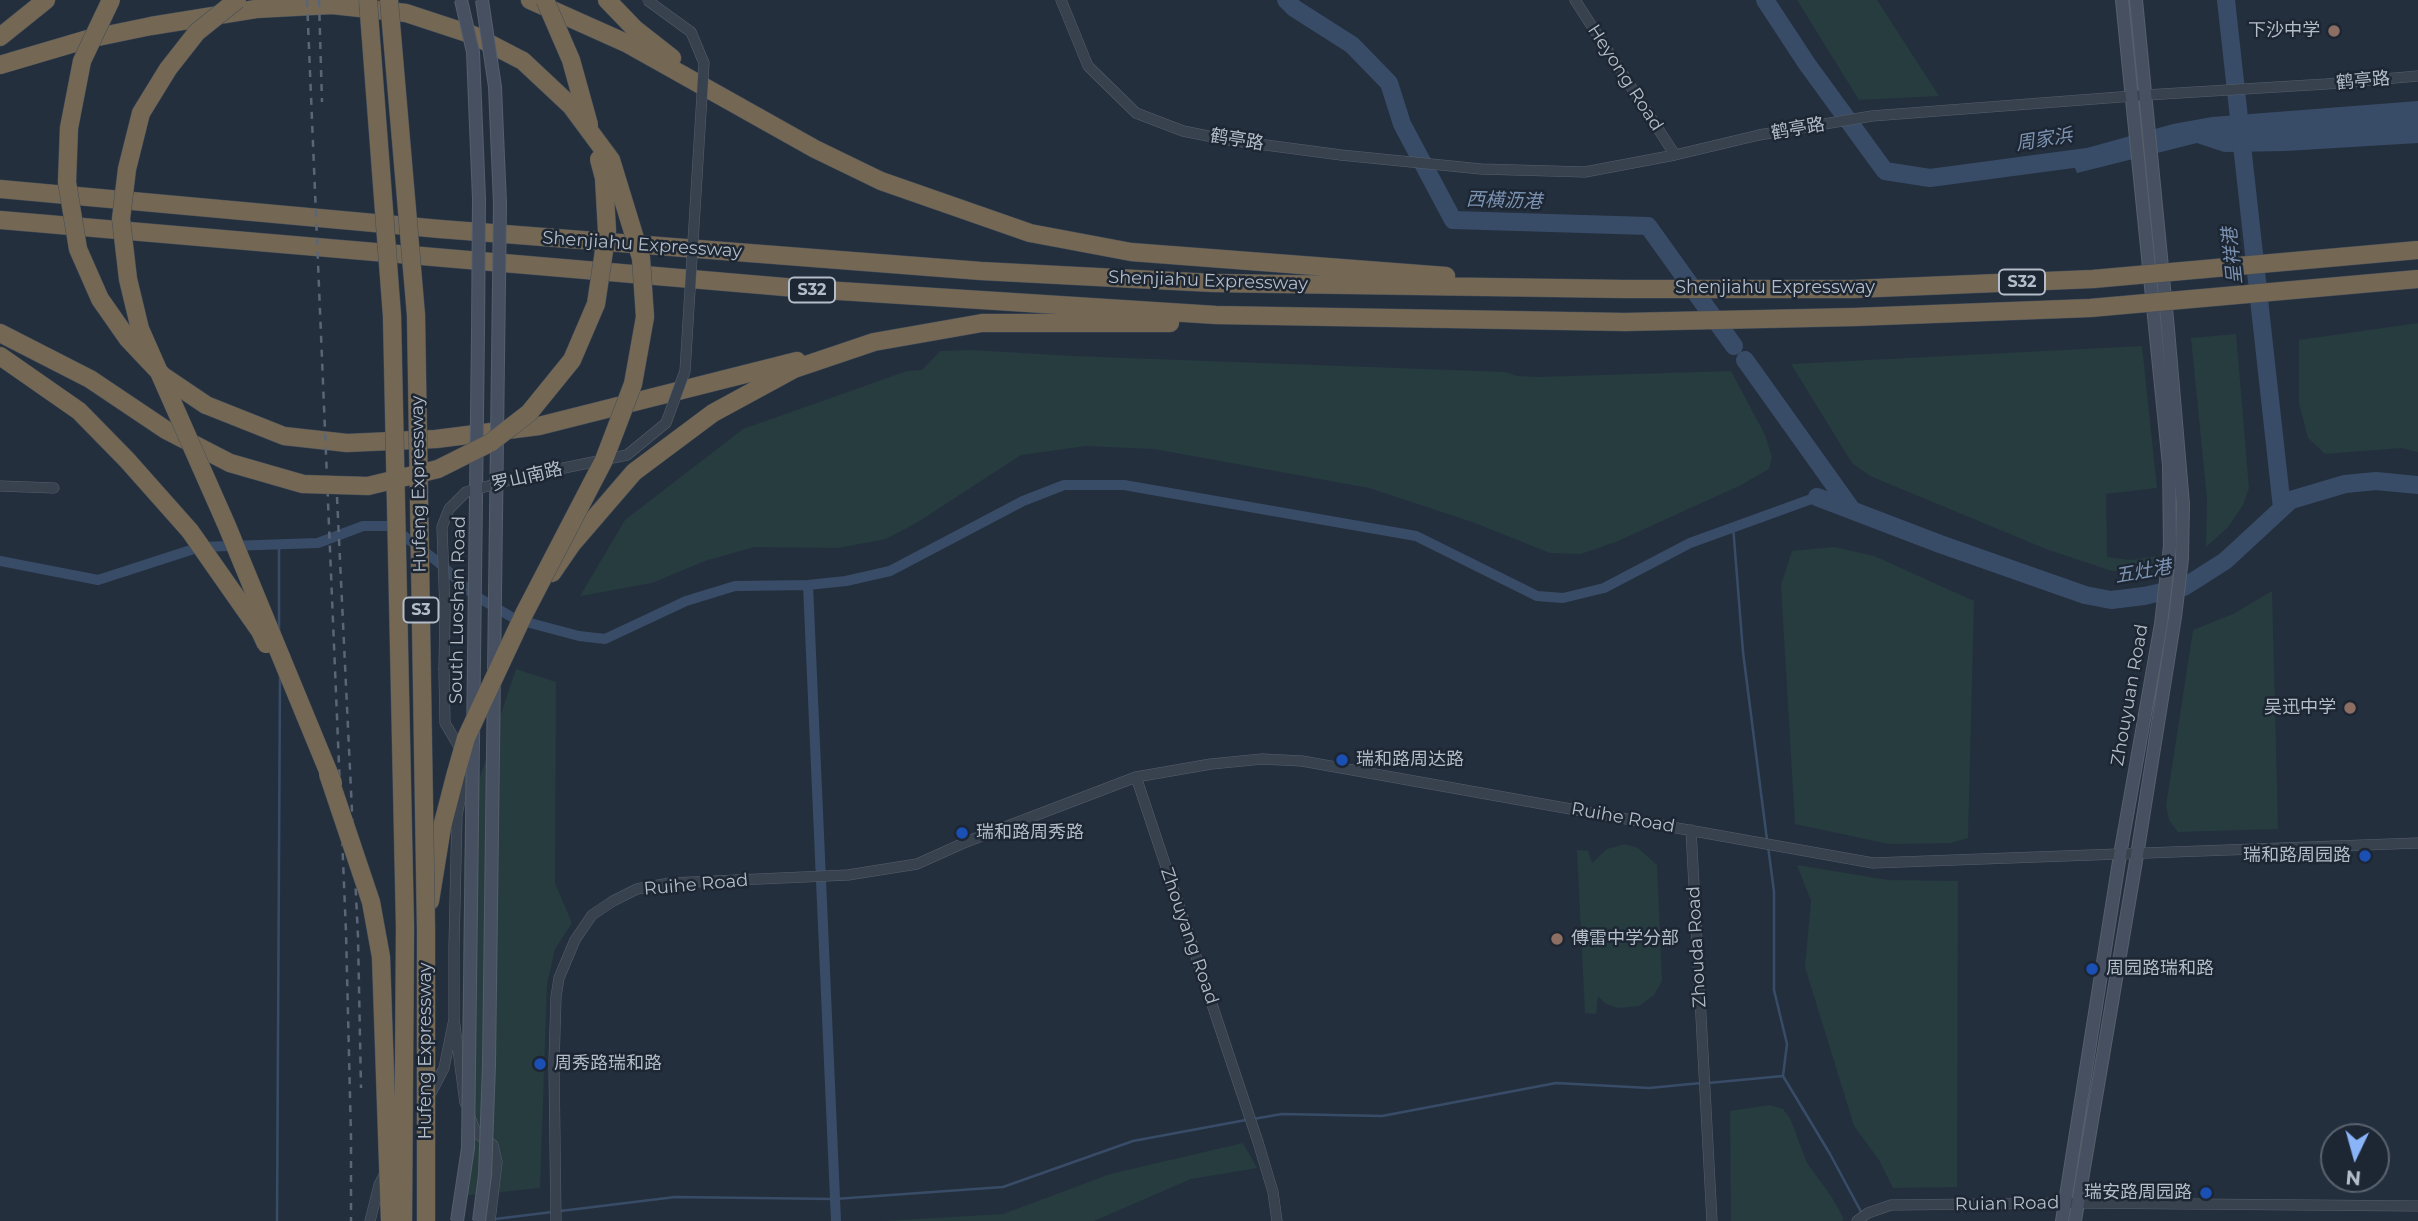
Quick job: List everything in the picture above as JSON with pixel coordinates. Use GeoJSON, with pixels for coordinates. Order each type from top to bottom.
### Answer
{"type":"FeatureCollection","features":[{"type":"Feature","properties":{"kind":"highway"},"geometry":{"type":"LineString","coordinates":[[0,37],[46,0]]}},
{"type":"Feature","properties":{"kind":"highway"},"geometry":{"type":"LineString","coordinates":[[111,0],[82,61],[69,128],[67,183],[78,249],[100,299],[128,339],[163,376],[206,405],[284,436],[347,443],[436,439],[553,423],[874,342],[982,323],[1626,322]]}},
{"type":"Feature","properties":{"kind":"highway"},"geometry":{"type":"LineString","coordinates":[[237,0],[197,32],[168,69],[141,113],[127,169],[121,219],[128,279],[139,329],[232,538],[332,783],[371,902],[381,957],[390,1221]]}},
{"type":"Feature","properties":{"kind":"highway","name":"Hufeng Expressway"},"geometry":{"type":"LineString","coordinates":[[368,0],[392,316],[405,927],[402,1221]]}},
{"type":"Feature","properties":{"kind":"highway","name":"Hufeng Expressway"},"geometry":{"type":"LineString","coordinates":[[389,0],[416,314],[426,929],[426,1221]]}},
{"type":"Feature","properties":{"kind":"highway"},"geometry":{"type":"LineString","coordinates":[[530,0],[626,43],[815,149],[881,181],[1030,233],[1131,252],[1624,289]]}},
{"type":"Feature","properties":{"kind":"highway"},"geometry":{"type":"LineString","coordinates":[[0,333],[90,379],[166,430],[230,463],[303,484],[368,486],[438,469],[491,443],[530,413],[572,360],[596,304],[607,230],[604,178],[571,60],[545,0]]}},
{"type":"Feature","properties":{"kind":"highway"},"geometry":{"type":"LineString","coordinates":[[607,0],[635,29],[683,67],[748,111]]}},
{"type":"Feature","properties":{"kind":"highway"},"geometry":{"type":"LineString","coordinates":[[0,65],[88,39],[256,9],[332,5],[406,13],[473,36],[523,61],[571,106],[611,160],[641,258],[645,317],[633,384],[604,460],[524,614],[466,738],[442,827],[426,929]]}},
{"type":"Feature","properties":{"kind":"highway","name":"Shenjiahu Expressway"},"geometry":{"type":"LineString","coordinates":[[0,189],[440,229],[994,272],[1213,283],[1624,289],[1853,289],[2093,279],[2418,250]]}},
{"type":"Feature","properties":{"kind":"highway","name":"Shenjiahu Expressway"},"geometry":{"type":"LineString","coordinates":[[0,220],[808,289],[1216,314],[1626,322],[1855,317],[2090,308],[2418,279]]}},
{"type":"Feature","properties":{"kind":"highway"},"geometry":{"type":"LineString","coordinates":[[524,614],[572,544],[634,472],[713,413],[794,369],[874,342]]}},
{"type":"Feature","properties":{"kind":"highway"},"geometry":{"type":"LineString","coordinates":[[0,356],[79,411],[190,531],[260,631],[332,783]]}},
{"type":"Feature","properties":{"kind":"main road","name":"South Luoshan Road"},"geometry":{"type":"LineString","coordinates":[[457,1221],[469,1124],[479,198],[473,52],[461,0]]}},
{"type":"Feature","properties":{"kind":"main road","name":"South Luoshan Road"},"geometry":{"type":"LineString","coordinates":[[479,1221],[485,1175],[489,1065],[500,204],[495,87],[482,0]]}},
{"type":"Feature","properties":{"kind":"main road"},"geometry":{"type":"LineString","coordinates":[[2122,0],[2139,95]]}},
{"type":"Feature","properties":{"kind":"main road"},"geometry":{"type":"LineString","coordinates":[[2136,0],[2139,95],[2146,170]]}},
{"type":"Feature","properties":{"kind":"main road","name":"Zhouyuan Road"},"geometry":{"type":"LineString","coordinates":[[2062,1221],[2071,1203],[2137,855],[2182,559],[2183,504],[2146,170]]}},
{"type":"Feature","properties":{"kind":"main road","name":"Zhouyuan Road"},"geometry":{"type":"LineString","coordinates":[[2075,1221],[2071,1203],[2120,855],[2169,564],[2169,465],[2146,170]]}},
{"type":"Feature","properties":{"kind":"street","name":"罗山南路"},"geometry":{"type":"LineString","coordinates":[[490,1221],[498,1162],[493,1145],[476,1133],[463,1099],[454,1019],[457,815],[466,776],[458,745],[445,723],[442,527],[449,509],[466,492],[525,476],[627,455],[666,423],[685,371],[704,62],[691,32],[647,0]]}},
{"type":"Feature","properties":{"kind":"street","name":"鹤亭路"},"geometry":{"type":"LineString","coordinates":[[1061,0],[1088,66],[1136,113],[1182,131],[1228,140],[1481,169],[1585,173],[1759,135],[1872,116],[2418,76]]}},
{"type":"Feature","properties":{"kind":"street","name":"Heyong Road"},"geometry":{"type":"LineString","coordinates":[[1574,0],[1675,155]]}},
{"type":"Feature","properties":{"kind":"street"},"geometry":{"type":"LineString","coordinates":[[0,486],[54,488]]}},
{"type":"Feature","properties":{"kind":"street","name":"Ruihe Road"},"geometry":{"type":"LineString","coordinates":[[556,1221],[556,997],[559,978],[575,940],[592,915],[638,889],[670,883],[848,875],[917,864],[1136,777],[1211,764],[1262,759],[1302,761],[1873,863],[2418,843]]}},
{"type":"Feature","properties":{"kind":"street","name":"Zhouyang Road"},"geometry":{"type":"LineString","coordinates":[[1136,777],[1243,1094],[1273,1192],[1277,1221]]}},
{"type":"Feature","properties":{"kind":"street","name":"Zhouda Road"},"geometry":{"type":"LineString","coordinates":[[1690,831],[1712,1221]]}},
{"type":"Feature","properties":{"kind":"street","name":"罗山南路"},"geometry":{"type":"LineString","coordinates":[[370,1221],[379,1185],[444,1068],[454,1019]]}},
{"type":"Feature","properties":{"kind":"street","name":"Ruian Road"},"geometry":{"type":"LineString","coordinates":[[1857,1221],[1868,1213],[1891,1205],[2071,1203],[2418,1206]]}},
{"type":"Feature","properties":{"kind":"green space"},"geometry":{"type":"Polygon","coordinates":[[[1797,0],[1877,0],[1939,96],[1859,100],[1797,0]]]}},
{"type":"Feature","properties":{"kind":"green space"},"geometry":{"type":"Polygon","coordinates":[[[2418,323],[2418,452],[2401,448],[2325,454],[2308,438],[2299,403],[2299,340],[2418,323]]]}},
{"type":"Feature","properties":{"kind":"green space"},"geometry":{"type":"Polygon","coordinates":[[[2236,334],[2249,488],[2243,505],[2228,527],[2206,547],[2207,499],[2191,338],[2236,334]]]}},
{"type":"Feature","properties":{"kind":"green space"},"geometry":{"type":"Polygon","coordinates":[[[2142,346],[2157,488],[2106,494],[2107,557],[2131,560],[2157,556],[2158,569],[2112,571],[2046,549],[1870,476],[1852,463],[1791,364],[2142,346]]]}},
{"type":"Feature","properties":{"kind":"green space"},"geometry":{"type":"Polygon","coordinates":[[[972,350],[1505,372],[1537,377],[1731,371],[1765,435],[1772,457],[1769,469],[1741,485],[1618,541],[1581,554],[1550,553],[1475,523],[1369,488],[1154,449],[1086,446],[1021,455],[918,522],[886,539],[838,548],[754,547],[705,561],[652,583],[580,596],[625,520],[743,429],[907,371],[922,370],[940,351],[972,350]]]}},
{"type":"Feature","properties":{"kind":"green space"},"geometry":{"type":"Polygon","coordinates":[[[1834,547],[1874,556],[1974,601],[1968,838],[1951,843],[1889,844],[1795,824],[1781,585],[1792,551],[1834,547]]]}},
{"type":"Feature","properties":{"kind":"green space"},"geometry":{"type":"Polygon","coordinates":[[[2272,591],[2278,829],[2178,832],[2169,820],[2166,806],[2193,630],[2233,614],[2272,591]]]}},
{"type":"Feature","properties":{"kind":"green space"},"geometry":{"type":"Polygon","coordinates":[[[516,669],[556,682],[555,883],[572,923],[555,949],[547,984],[540,1188],[462,1196],[464,861],[472,801],[516,669]]]}},
{"type":"Feature","properties":{"kind":"green space"},"geometry":{"type":"Polygon","coordinates":[[[1625,844],[1638,848],[1657,865],[1662,981],[1654,995],[1639,1006],[1618,1008],[1606,1004],[1598,996],[1596,1014],[1585,1013],[1577,850],[1588,851],[1592,863],[1607,849],[1625,844]]]}},
{"type":"Feature","properties":{"kind":"green space"},"geometry":{"type":"Polygon","coordinates":[[[1797,865],[1888,880],[1958,881],[1957,1187],[1893,1188],[1879,1160],[1854,1126],[1805,967],[1811,901],[1797,865]]]}},
{"type":"Feature","properties":{"kind":"green space"},"geometry":{"type":"Polygon","coordinates":[[[1770,1105],[1783,1109],[1790,1118],[1807,1163],[1831,1196],[1844,1219],[1842,1221],[1731,1221],[1730,1111],[1770,1105]]]}},
{"type":"Feature","properties":{"kind":"green space"},"geometry":{"type":"Polygon","coordinates":[[[1243,1143],[1257,1168],[1191,1179],[1094,1221],[883,1221],[1003,1214],[1110,1174],[1243,1143]]]}},
{"type":"Feature","properties":{"kind":"water"},"geometry":{"type":"Polygon","coordinates":[[[2418,101],[2418,143],[2224,152],[2197,143],[2077,173],[2069,153],[2173,124],[2212,117],[2418,101]]]}},
{"type":"Feature","properties":{"kind":"waterway","name":"西横沥港"},"geometry":{"type":"LineString","coordinates":[[1286,0],[1294,8],[1352,45],[1389,83],[1402,124],[1453,220],[1648,226],[1734,346]]}},
{"type":"Feature","properties":{"kind":"waterway","name":"周家浜"},"geometry":{"type":"LineString","coordinates":[[1765,0],[1807,64],[1885,171],[1930,178],[2095,156]]}},
{"type":"Feature","properties":{"kind":"waterway","name":"呈祥港"},"geometry":{"type":"LineString","coordinates":[[2226,0],[2282,508]]}},
{"type":"Feature","properties":{"kind":"waterway","name":"西横沥港"},"geometry":{"type":"LineString","coordinates":[[1745,360],[1852,510]]}},
{"type":"Feature","properties":{"kind":"waterway","name":"五灶港"},"geometry":{"type":"LineString","coordinates":[[1817,497],[2085,595],[2111,600],[2184,587],[2225,561],[2291,500],[2345,484],[2376,481],[2418,485]]}},
{"type":"Feature","properties":{"kind":"waterway"},"geometry":{"type":"LineString","coordinates":[[0,561],[98,580],[200,547],[318,543],[363,526],[391,526],[438,562],[474,595],[515,619],[579,636],[605,639],[686,601],[735,586],[808,585],[846,581],[890,571],[1023,501],[1064,485],[1124,485],[1416,536],[1537,596],[1563,598],[1604,588],[1690,543],[1817,497]]}},
{"type":"Feature","properties":{"kind":"waterway"},"geometry":{"type":"LineString","coordinates":[[1733,526],[1743,652],[1767,840]]}},
{"type":"Feature","properties":{"kind":"waterway"},"geometry":{"type":"LineString","coordinates":[[279,544],[279,633]]}},
{"type":"Feature","properties":{"kind":"waterway"},"geometry":{"type":"LineString","coordinates":[[808,585],[836,1221]]}},
{"type":"Feature","properties":{"kind":"waterway"},"geometry":{"type":"LineString","coordinates":[[277,1221],[280,675]]}},
{"type":"Feature","properties":{"kind":"waterway"},"geometry":{"type":"LineString","coordinates":[[1768,846],[1774,892],[1774,990],[1787,1044],[1783,1076],[1866,1221]]}},
{"type":"Feature","properties":{"kind":"waterway"},"geometry":{"type":"LineString","coordinates":[[1708,1083],[1783,1076]]}},
{"type":"Feature","properties":{"kind":"waterway"},"geometry":{"type":"LineString","coordinates":[[1253,1119],[1282,1114],[1382,1116],[1556,1083],[1649,1088],[1701,1083]]}},
{"type":"Feature","properties":{"kind":"waterway"},"geometry":{"type":"LineString","coordinates":[[495,1219],[675,1197],[835,1199],[1003,1187],[1133,1141],[1246,1120]]}},
{"type":"Feature","properties":{"kind":"railway"},"geometry":{"type":"LineString","coordinates":[[307,0],[346,932],[351,1221]]}},
{"type":"Feature","properties":{"kind":"railway"},"geometry":{"type":"LineString","coordinates":[[319,0],[322,102]]}},
{"type":"Feature","properties":{"kind":"railway"},"geometry":{"type":"LineString","coordinates":[[337,497],[358,937],[361,1088]]}},
{"type":"Feature","properties":{"kind":"place","name":"下沙中学"},"geometry":{"type":"Point","coordinates":[2334,31]}},
{"type":"Feature","properties":{"kind":"place","name":"吴迅中学"},"geometry":{"type":"Point","coordinates":[2350,708]}},
{"type":"Feature","properties":{"kind":"place","name":"瑞和路周达路"},"geometry":{"type":"Point","coordinates":[1342,760]}},
{"type":"Feature","properties":{"kind":"place","name":"瑞和路周秀路"},"geometry":{"type":"Point","coordinates":[962,833]}},
{"type":"Feature","properties":{"kind":"place","name":"瑞和路周园路"},"geometry":{"type":"Point","coordinates":[2365,856]}},
{"type":"Feature","properties":{"kind":"place","name":"傅雷中学分部"},"geometry":{"type":"Point","coordinates":[1557,939]}},
{"type":"Feature","properties":{"kind":"place","name":"周园路瑞和路"},"geometry":{"type":"Point","coordinates":[2092,969]}},
{"type":"Feature","properties":{"kind":"place","name":"周秀路瑞和路"},"geometry":{"type":"Point","coordinates":[540,1064]}},
{"type":"Feature","properties":{"kind":"place","name":"瑞安路周园路"},"geometry":{"type":"Point","coordinates":[2206,1193]}}]}
